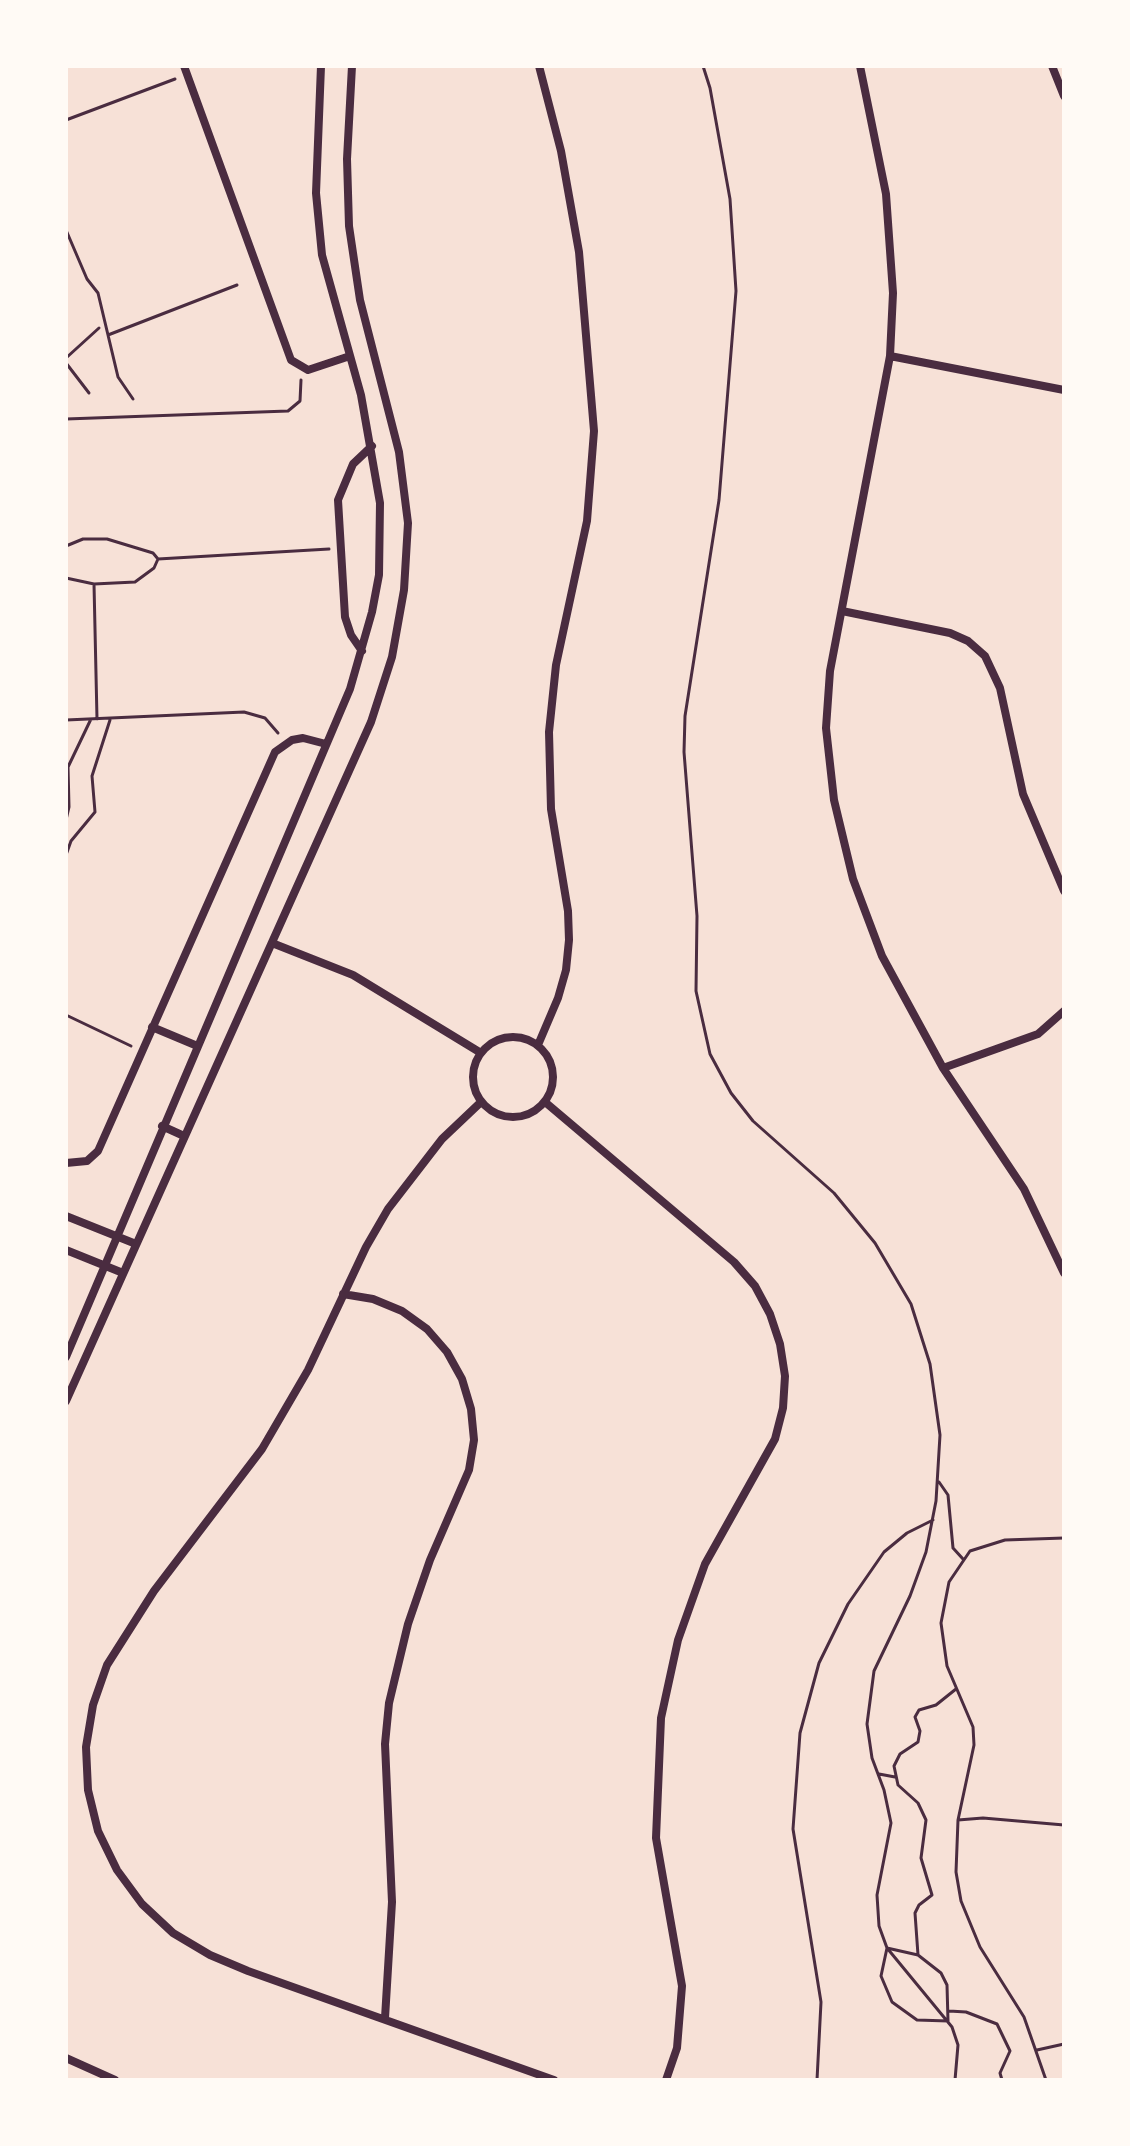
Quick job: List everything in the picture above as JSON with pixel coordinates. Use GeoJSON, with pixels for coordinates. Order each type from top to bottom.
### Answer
{"type":"FeatureCollection","features":[{"type":"Feature","properties":{"kind":"street"},"geometry":{"type":"LineString","coordinates":[[66,1357],[195,1045],[326,744],[362,651],[379,575],[380,503],[372,446],[350,356],[328,287],[318,223],[316,163],[321,66]]}},
{"type":"Feature","properties":{"kind":"street"},"geometry":{"type":"LineString","coordinates":[[66,1401],[383,690],[399,624],[408,523],[399,452],[360,300],[349,226],[347,159],[352,66]]}},
{"type":"Feature","properties":{"kind":"street"},"geometry":{"type":"LineString","coordinates":[[538,1045],[558,998],[569,940],[568,911],[551,809],[549,732],[556,665],[587,521],[594,431],[579,252],[561,151],[539,66]]}},
{"type":"Feature","properties":{"kind":"street"},"geometry":{"type":"LineString","coordinates":[[860,66],[878,145],[889,218],[893,293],[890,356],[830,671],[826,728],[842,840],[882,956],[943,1068],[1024,1189],[1064,1273]]}},
{"type":"Feature","properties":{"kind":"street"},"geometry":{"type":"LineString","coordinates":[[1052,66],[1064,96]]}},
{"type":"Feature","properties":{"kind":"street"},"geometry":{"type":"LineString","coordinates":[[185,70],[288,354],[301,368],[314,369],[350,356]]}},
{"type":"Feature","properties":{"kind":"street"},"geometry":{"type":"LineString","coordinates":[[890,356],[1064,390]]}},
{"type":"Feature","properties":{"kind":"street"},"geometry":{"type":"LineString","coordinates":[[362,651],[351,635],[345,617],[341,487],[353,464],[372,446]]}},
{"type":"Feature","properties":{"kind":"street"},"geometry":{"type":"LineString","coordinates":[[842,611],[950,633],[968,641],[985,656],[1000,688],[1023,794],[1064,891]]}},
{"type":"Feature","properties":{"kind":"street"},"geometry":{"type":"LineString","coordinates":[[66,1163],[87,1161],[98,1151],[269,761],[283,745],[303,738],[326,744]]}},
{"type":"Feature","properties":{"kind":"street"},"geometry":{"type":"LineString","coordinates":[[272,943],[340,969],[391,995],[481,1053]]}},
{"type":"Feature","properties":{"kind":"street"},"geometry":{"type":"LineString","coordinates":[[943,1068],[1038,1034],[1064,1011]]}},
{"type":"Feature","properties":{"kind":"street"},"geometry":{"type":"LineString","coordinates":[[152,1027],[195,1045]]}},
{"type":"Feature","properties":{"kind":"street"},"geometry":{"type":"LineString","coordinates":[[508,1037],[538,1045],[551,1062],[553,1072],[545,1102],[518,1117],[498,1115],[481,1102],[473,1072],[481,1053],[489,1045],[508,1037]]}},
{"type":"Feature","properties":{"kind":"street"},"geometry":{"type":"LineString","coordinates":[[481,1102],[442,1139],[413,1173],[366,1247],[308,1370],[262,1449],[154,1591],[107,1665],[93,1705],[86,1747],[88,1790],[98,1831],[117,1870],[142,1904],[173,1933],[210,1955],[248,1971],[554,2080]]}},
{"type":"Feature","properties":{"kind":"street"},"geometry":{"type":"LineString","coordinates":[[545,1102],[734,1262],[755,1286],[770,1314],[780,1344],[785,1376],[783,1408],[775,1439],[705,1564],[678,1640],[661,1718],[656,1838],[682,1986],[677,2048],[666,2080]]}},
{"type":"Feature","properties":{"kind":"street"},"geometry":{"type":"LineString","coordinates":[[162,1126],[184,1136]]}},
{"type":"Feature","properties":{"kind":"street"},"geometry":{"type":"LineString","coordinates":[[66,1216],[136,1244]]}},
{"type":"Feature","properties":{"kind":"street"},"geometry":{"type":"LineString","coordinates":[[66,1250],[123,1273]]}},
{"type":"Feature","properties":{"kind":"street"},"geometry":{"type":"LineString","coordinates":[[343,1294],[373,1299],[402,1311],[427,1329],[447,1352],[467,1394],[474,1440],[469,1470],[411,1613],[389,1703],[385,1744],[392,1902],[385,2018]]}},
{"type":"Feature","properties":{"kind":"street"},"geometry":{"type":"LineString","coordinates":[[66,2058],[115,2080]]}},
{"type":"Feature","properties":{"kind":"path"},"geometry":{"type":"LineString","coordinates":[[703,66],[710,88],[730,199],[736,291],[719,500],[685,716],[684,752],[697,916],[696,991],[710,1054],[731,1093],[753,1121],[811,1171],[856,1217],[911,1304],[923,1333],[937,1398],[939,1482],[933,1520],[910,1596],[881,1654],[870,1689],[867,1724],[891,1823],[877,1895],[879,1926],[887,1948],[948,2021],[958,2045],[955,2080]]}},
{"type":"Feature","properties":{"kind":"path"},"geometry":{"type":"LineString","coordinates":[[66,120],[185,70]]}},
{"type":"Feature","properties":{"kind":"path"},"geometry":{"type":"LineString","coordinates":[[66,230],[87,279],[100,296],[118,377],[133,399]]}},
{"type":"Feature","properties":{"kind":"path"},"geometry":{"type":"LineString","coordinates":[[108,335],[237,285]]}},
{"type":"Feature","properties":{"kind":"path"},"geometry":{"type":"LineString","coordinates":[[89,393],[66,361],[99,328]]}},
{"type":"Feature","properties":{"kind":"path"},"geometry":{"type":"LineString","coordinates":[[66,419],[288,411],[300,401],[301,368]]}},
{"type":"Feature","properties":{"kind":"path"},"geometry":{"type":"LineString","coordinates":[[66,546],[83,539],[107,539],[153,553],[158,559]]}},
{"type":"Feature","properties":{"kind":"path"},"geometry":{"type":"LineString","coordinates":[[158,559],[341,548]]}},
{"type":"Feature","properties":{"kind":"path"},"geometry":{"type":"LineString","coordinates":[[66,578],[94,584],[135,582],[154,568],[158,559]]}},
{"type":"Feature","properties":{"kind":"path"},"geometry":{"type":"LineString","coordinates":[[94,584],[97,719]]}},
{"type":"Feature","properties":{"kind":"path"},"geometry":{"type":"LineString","coordinates":[[66,720],[255,714],[273,726],[283,745]]}},
{"type":"Feature","properties":{"kind":"path"},"geometry":{"type":"LineString","coordinates":[[66,820],[69,807],[67,766],[91,719]]}},
{"type":"Feature","properties":{"kind":"path"},"geometry":{"type":"LineString","coordinates":[[66,855],[71,841],[95,812],[93,769],[111,719]]}},
{"type":"Feature","properties":{"kind":"path"},"geometry":{"type":"LineString","coordinates":[[66,1015],[142,1050]]}},
{"type":"Feature","properties":{"kind":"path"},"geometry":{"type":"LineString","coordinates":[[939,1482],[948,1495],[951,1543],[963,1559]]}},
{"type":"Feature","properties":{"kind":"path"},"geometry":{"type":"LineString","coordinates":[[817,2080],[821,2002],[793,1829],[800,1733],[819,1663],[848,1604],[884,1552],[907,1533],[933,1520]]}},
{"type":"Feature","properties":{"kind":"path"},"geometry":{"type":"LineString","coordinates":[[1046,2080],[1037,2050],[1010,1990],[970,1927],[961,1901],[956,1872],[958,1820],[974,1745],[973,1727],[942,1646],[941,1623],[949,1582],[970,1551],[995,1541],[1064,1538]]}},
{"type":"Feature","properties":{"kind":"path"},"geometry":{"type":"LineString","coordinates":[[918,1955],[915,1913],[919,1905],[929,1899],[932,1889],[921,1858],[926,1820],[918,1803],[898,1785],[896,1760],[920,1737],[916,1713],[936,1705],[956,1689]]}},
{"type":"Feature","properties":{"kind":"path"},"geometry":{"type":"LineString","coordinates":[[877,1774],[895,1777]]}},
{"type":"Feature","properties":{"kind":"path"},"geometry":{"type":"LineString","coordinates":[[958,1820],[983,1818],[1064,1825]]}},
{"type":"Feature","properties":{"kind":"path"},"geometry":{"type":"LineString","coordinates":[[887,1948],[918,1955],[941,1973],[947,1985],[948,2021]]}},
{"type":"Feature","properties":{"kind":"path"},"geometry":{"type":"LineString","coordinates":[[887,1948],[881,1976],[892,2002],[917,2020],[948,2021]]}},
{"type":"Feature","properties":{"kind":"path"},"geometry":{"type":"LineString","coordinates":[[949,2011],[960,2010],[997,2024],[1010,2051],[1000,2073],[1002,2080]]}},
{"type":"Feature","properties":{"kind":"path"},"geometry":{"type":"LineString","coordinates":[[1037,2050],[1064,2044]]}}]}
